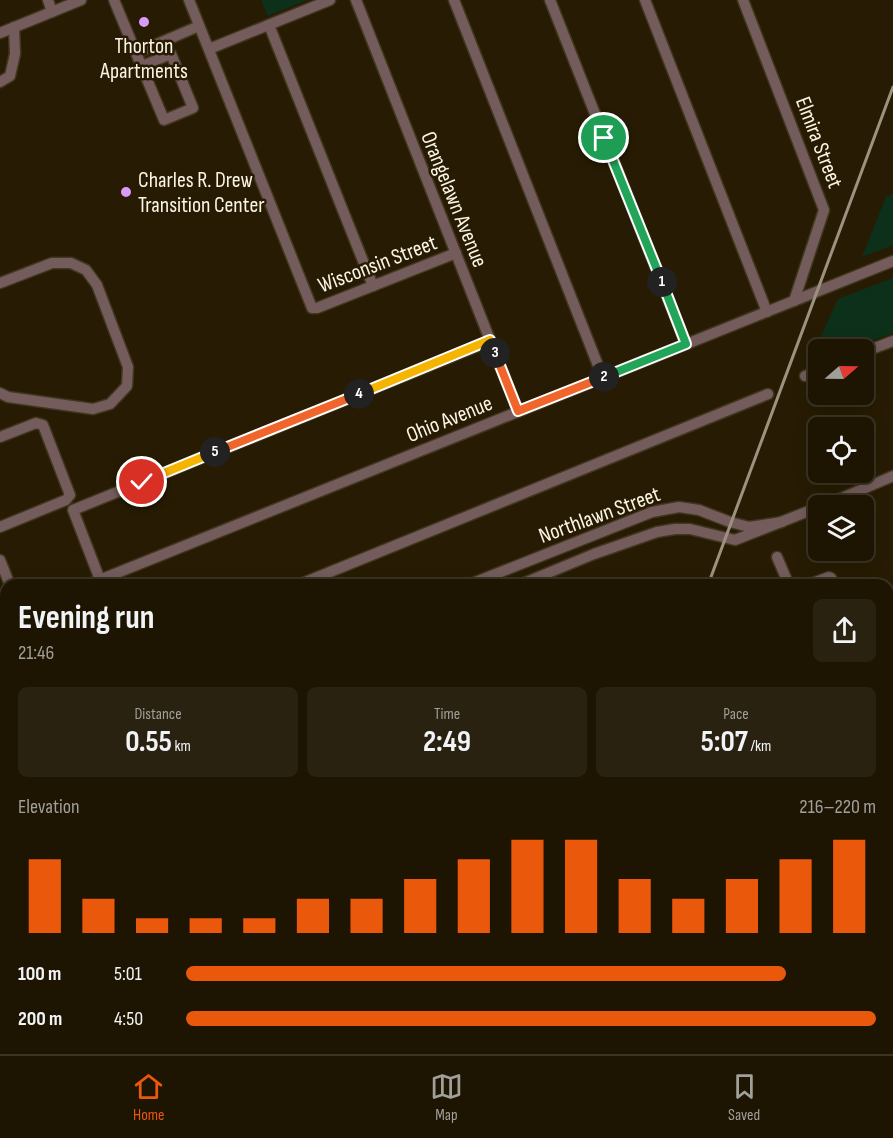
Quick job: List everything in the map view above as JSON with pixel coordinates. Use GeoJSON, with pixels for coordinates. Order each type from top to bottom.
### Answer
{"type":"FeatureCollection","features":[{"type":"Feature","properties":{"kind":"street"},"geometry":{"type":"LineString","coordinates":[[48,0],[52,12]]}},
{"type":"Feature","properties":{"kind":"street"},"geometry":{"type":"LineString","coordinates":[[0,33],[81,0]]}},
{"type":"Feature","properties":{"kind":"street"},"geometry":{"type":"LineString","coordinates":[[114,0],[164,120],[193,108],[171,54],[142,66]]}},
{"type":"Feature","properties":{"kind":"street"},"geometry":{"type":"LineString","coordinates":[[189,0],[208,49],[330,0]]}},
{"type":"Feature","properties":{"kind":"street","name":"Orangelawn Avenue"},"geometry":{"type":"LineString","coordinates":[[356,0],[518,411]]}},
{"type":"Feature","properties":{"kind":"street"},"geometry":{"type":"LineString","coordinates":[[454,0],[603,378]]}},
{"type":"Feature","properties":{"kind":"street"},"geometry":{"type":"LineString","coordinates":[[550,0],[686,344]]}},
{"type":"Feature","properties":{"kind":"street"},"geometry":{"type":"LineString","coordinates":[[645,0],[767,312]]}},
{"type":"Feature","properties":{"kind":"street","name":"Elmira Street"},"geometry":{"type":"LineString","coordinates":[[743,0],[824,210],[794,301]]}},
{"type":"Feature","properties":{"kind":"street"},"geometry":{"type":"LineString","coordinates":[[269,24],[373,286]]}},
{"type":"Feature","properties":{"kind":"street"},"geometry":{"type":"LineString","coordinates":[[136,53],[199,26]]}},
{"type":"Feature","properties":{"kind":"street"},"geometry":{"type":"LineString","coordinates":[[0,82],[10,76],[15,54],[15,27]]}},
{"type":"Feature","properties":{"kind":"street","name":"Wisconsin Street"},"geometry":{"type":"LineString","coordinates":[[208,49],[312,308],[456,253]]}},
{"type":"Feature","properties":{"kind":"street","name":"Ohio Avenue"},"geometry":{"type":"LineString","coordinates":[[111,579],[518,411],[893,261]]}},
{"type":"Feature","properties":{"kind":"street"},"geometry":{"type":"LineString","coordinates":[[0,284],[52,263],[70,263],[86,270],[97,285],[128,367],[127,386],[110,404],[93,409],[8,397],[0,393]]}},
{"type":"Feature","properties":{"kind":"street"},"geometry":{"type":"LineString","coordinates":[[99,579],[73,510],[490,340]]}},
{"type":"Feature","properties":{"kind":"street"},"geometry":{"type":"LineString","coordinates":[[874,348],[893,341]]}},
{"type":"Feature","properties":{"kind":"street"},"geometry":{"type":"LineString","coordinates":[[313,579],[768,394]]}},
{"type":"Feature","properties":{"kind":"street"},"geometry":{"type":"LineString","coordinates":[[0,437],[36,423],[43,425],[70,495],[66,500],[0,527]]}},
{"type":"Feature","properties":{"kind":"street","name":"Northlawn Street"},"geometry":{"type":"LineString","coordinates":[[848,495],[893,477]]}},
{"type":"Feature","properties":{"kind":"street","name":"Northlawn Street"},"geometry":{"type":"LineString","coordinates":[[483,579],[634,519],[670,508],[699,510],[742,526],[757,527],[782,522]]}},
{"type":"Feature","properties":{"kind":"street","name":"Northlawn Street"},"geometry":{"type":"LineString","coordinates":[[534,579],[594,554],[675,529],[703,531],[735,540],[808,511]]}},
{"type":"Feature","properties":{"kind":"street"},"geometry":{"type":"LineString","coordinates":[[703,531],[708,513]]}},
{"type":"Feature","properties":{"kind":"street"},"geometry":{"type":"LineString","coordinates":[[634,519],[641,538]]}},
{"type":"Feature","properties":{"kind":"street"},"geometry":{"type":"LineString","coordinates":[[587,537],[594,554]]}},
{"type":"Feature","properties":{"kind":"street"},"geometry":{"type":"LineString","coordinates":[[777,557],[786,579]]}},
{"type":"Feature","properties":{"kind":"street"},"geometry":{"type":"LineString","coordinates":[[0,560],[8,579]]}},
{"type":"Feature","properties":{"kind":"green space"},"geometry":{"type":"Polygon","coordinates":[[[261,0],[307,0],[268,16],[261,0]]]}},
{"type":"Feature","properties":{"kind":"green space"},"geometry":{"type":"Polygon","coordinates":[[[893,194],[893,245],[862,257],[886,197],[893,194]]]}},
{"type":"Feature","properties":{"kind":"green space"},"geometry":{"type":"Polygon","coordinates":[[[893,278],[893,333],[874,340],[820,339],[838,299],[893,278]]]}},
{"type":"Feature","properties":{"kind":"railway"},"geometry":{"type":"LineString","coordinates":[[710,579],[893,87]]}},
{"type":"Feature","properties":{"kind":"place","name":"Thorton Apartments"},"geometry":{"type":"Point","coordinates":[144,22]}},
{"type":"Feature","properties":{"kind":"place","name":"Charles R. Drew Transition Center"},"geometry":{"type":"Point","coordinates":[126,192]}},
{"type":"Feature","properties":{"kind":"route"},"geometry":{"type":"LineString","coordinates":[[142,482],[490,340],[518,411],[686,344],[604,138]]}}]}
